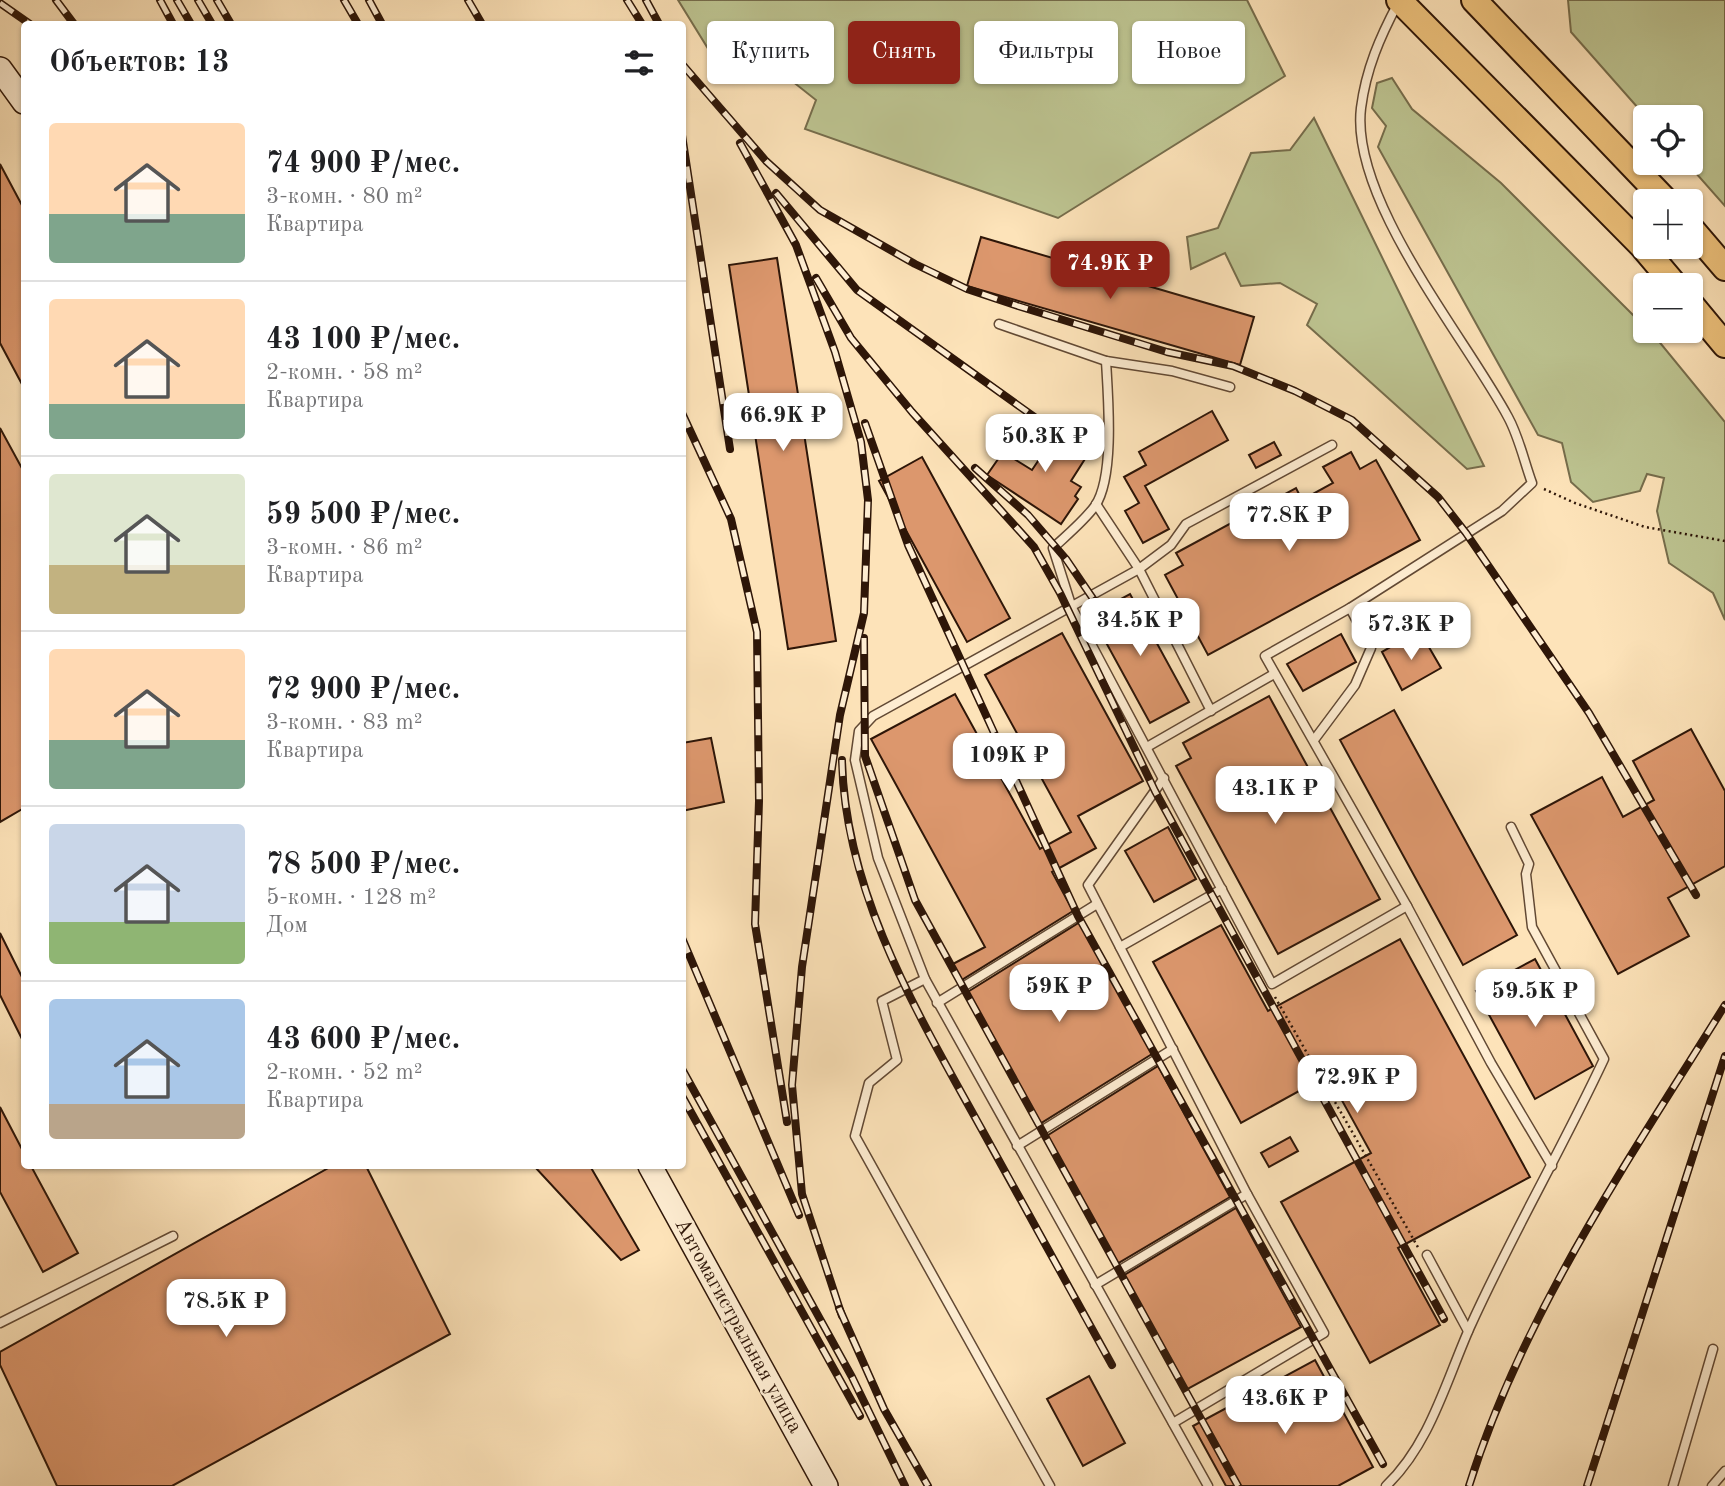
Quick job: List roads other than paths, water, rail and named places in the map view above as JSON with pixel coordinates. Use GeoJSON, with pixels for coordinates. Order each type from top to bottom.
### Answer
{"type":"FeatureCollection","features":[{"type":"Feature","properties":{"kind":"main road"},"geometry":{"type":"LineString","coordinates":[[1399,0],[1643,246],[1665,273]]}},
{"type":"Feature","properties":{"kind":"main road"},"geometry":{"type":"LineString","coordinates":[[1474,0],[1655,189]]}},
{"type":"Feature","properties":{"kind":"main road"},"geometry":{"type":"LineString","coordinates":[[0,69],[21,98]]}},
{"type":"Feature","properties":{"kind":"main road"},"geometry":{"type":"LineString","coordinates":[[1703,242],[1725,268]]}},
{"type":"Feature","properties":{"kind":"main road"},"geometry":{"type":"LineString","coordinates":[[1703,319],[1725,345]]}},
{"type":"Feature","properties":{"kind":"main road","name":"Автомагистральная улица"},"geometry":{"type":"LineString","coordinates":[[652,1169],[826,1486]]}},
{"type":"Feature","properties":{"kind":"lane"},"geometry":{"type":"LineString","coordinates":[[1399,0],[1367,72],[1361,108],[1363,142],[1374,183],[1397,237],[1509,419],[1532,482],[1502,511],[1350,608],[1265,656],[1407,906],[1491,1063],[1552,1166]]}},
{"type":"Feature","properties":{"kind":"lane"},"geometry":{"type":"LineString","coordinates":[[999,324],[1105,361],[1172,370],[1230,387]]}},
{"type":"Feature","properties":{"kind":"lane"},"geometry":{"type":"LineString","coordinates":[[1105,361],[1108,449],[1096,504],[1053,548],[1072,608],[1272,984],[1407,906]]}},
{"type":"Feature","properties":{"kind":"lane"},"geometry":{"type":"LineString","coordinates":[[1208,1486],[925,979],[878,858],[855,760],[859,731],[873,716],[1139,569],[1171,545],[1186,524],[1332,445]]}},
{"type":"Feature","properties":{"kind":"lane"},"geometry":{"type":"LineString","coordinates":[[1096,504],[1139,569],[1211,710]]}},
{"type":"Feature","properties":{"kind":"lane"},"geometry":{"type":"LineString","coordinates":[[1314,740],[1355,685],[1371,648],[1350,608]]}},
{"type":"Feature","properties":{"kind":"lane"},"geometry":{"type":"LineString","coordinates":[[1147,747],[1275,674]]}},
{"type":"Feature","properties":{"kind":"lane"},"geometry":{"type":"LineString","coordinates":[[1164,778],[1088,885],[1247,1194],[1324,1333],[1173,1423]]}},
{"type":"Feature","properties":{"kind":"lane"},"geometry":{"type":"LineString","coordinates":[[1386,1486],[1404,1468],[1437,1408],[1468,1331],[1604,1059],[1532,927],[1526,874],[1529,864],[1511,827]]}},
{"type":"Feature","properties":{"kind":"lane"},"geometry":{"type":"LineString","coordinates":[[1120,947],[1222,889]]}},
{"type":"Feature","properties":{"kind":"lane"},"geometry":{"type":"LineString","coordinates":[[937,1003],[1097,904]]}},
{"type":"Feature","properties":{"kind":"lane"},"geometry":{"type":"LineString","coordinates":[[925,979],[882,1001],[897,1059],[869,1083],[855,1136],[1050,1486]]}},
{"type":"Feature","properties":{"kind":"lane"},"geometry":{"type":"LineString","coordinates":[[1017,1146],[1172,1049]]}},
{"type":"Feature","properties":{"kind":"lane"},"geometry":{"type":"LineString","coordinates":[[1095,1285],[1247,1194]]}},
{"type":"Feature","properties":{"kind":"lane"},"geometry":{"type":"LineString","coordinates":[[0,1323],[173,1236]]}},
{"type":"Feature","properties":{"kind":"lane"},"geometry":{"type":"LineString","coordinates":[[1427,1255],[1468,1331]]}},
{"type":"Feature","properties":{"kind":"lane"},"geometry":{"type":"LineString","coordinates":[[1673,1486],[1713,1349]]}},
{"type":"Feature","properties":{"kind":"lane"},"geometry":{"type":"LineString","coordinates":[[1712,1486],[1725,1471]]}},
{"type":"Feature","properties":{"kind":"railway"},"geometry":{"type":"LineString","coordinates":[[56,0],[72,21]]}},
{"type":"Feature","properties":{"kind":"railway"},"geometry":{"type":"LineString","coordinates":[[160,0],[171,21]]}},
{"type":"Feature","properties":{"kind":"railway"},"geometry":{"type":"LineString","coordinates":[[177,0],[189,21]]}},
{"type":"Feature","properties":{"kind":"railway"},"geometry":{"type":"LineString","coordinates":[[198,0],[210,21]]}},
{"type":"Feature","properties":{"kind":"railway"},"geometry":{"type":"LineString","coordinates":[[217,0],[229,21]]}},
{"type":"Feature","properties":{"kind":"railway"},"geometry":{"type":"LineString","coordinates":[[344,0],[356,21]]}},
{"type":"Feature","properties":{"kind":"railway"},"geometry":{"type":"LineString","coordinates":[[369,0],[380,21]]}},
{"type":"Feature","properties":{"kind":"railway"},"geometry":{"type":"LineString","coordinates":[[468,0],[480,21]]}},
{"type":"Feature","properties":{"kind":"railway"},"geometry":{"type":"LineString","coordinates":[[627,0],[640,21]]}},
{"type":"Feature","properties":{"kind":"railway"},"geometry":{"type":"LineString","coordinates":[[646,0],[657,21]]}},
{"type":"Feature","properties":{"kind":"railway"},"geometry":{"type":"LineString","coordinates":[[0,3],[26,21]]}},
{"type":"Feature","properties":{"kind":"railway"},"geometry":{"type":"LineString","coordinates":[[686,69],[766,161],[820,210],[915,264],[967,289],[1018,306],[1167,352],[1233,366],[1295,391],[1352,420],[1438,497],[1466,533],[1589,713],[1696,895]]}},
{"type":"Feature","properties":{"kind":"railway"},"geometry":{"type":"LineString","coordinates":[[740,143],[796,245],[835,352],[861,442],[868,500],[864,613],[840,715],[802,967],[792,1085],[802,1194],[842,1316]]}},
{"type":"Feature","properties":{"kind":"railway"},"geometry":{"type":"LineString","coordinates":[[686,161],[730,449]]}},
{"type":"Feature","properties":{"kind":"railway"},"geometry":{"type":"LineString","coordinates":[[776,193],[857,290],[1040,421]]}},
{"type":"Feature","properties":{"kind":"railway"},"geometry":{"type":"LineString","coordinates":[[816,278],[851,338],[912,412],[1034,547],[1060,593],[1155,791],[1444,1319]]}},
{"type":"Feature","properties":{"kind":"railway"},"geometry":{"type":"LineString","coordinates":[[686,422],[731,519],[757,632],[759,801],[755,924],[787,1122]]}},
{"type":"Feature","properties":{"kind":"railway"},"geometry":{"type":"LineString","coordinates":[[865,423],[908,545],[1078,916],[1383,1464]]}},
{"type":"Feature","properties":{"kind":"railway"},"geometry":{"type":"LineString","coordinates":[[975,468],[1028,515],[1066,559],[1098,606]]}},
{"type":"Feature","properties":{"kind":"railway"},"geometry":{"type":"LineString","coordinates":[[864,638],[865,756],[915,900],[1238,1486]]}},
{"type":"Feature","properties":{"kind":"railway"},"geometry":{"type":"LineString","coordinates":[[842,760],[846,810],[856,858],[889,951],[933,1041],[1112,1365]]}},
{"type":"Feature","properties":{"kind":"railway"},"geometry":{"type":"LineString","coordinates":[[686,947],[799,1215]]}},
{"type":"Feature","properties":{"kind":"railway"},"geometry":{"type":"LineString","coordinates":[[1469,1486],[1492,1421],[1549,1298],[1616,1179],[1725,1005]]}},
{"type":"Feature","properties":{"kind":"railway"},"geometry":{"type":"LineString","coordinates":[[1587,1486],[1725,1056]]}},
{"type":"Feature","properties":{"kind":"railway"},"geometry":{"type":"LineString","coordinates":[[686,1076],[852,1377],[905,1486]]}},
{"type":"Feature","properties":{"kind":"railway"},"geometry":{"type":"LineString","coordinates":[[686,1103],[860,1416]]}},
{"type":"Feature","properties":{"kind":"railway"},"geometry":{"type":"LineString","coordinates":[[839,1308],[884,1409],[928,1486]]}}]}
